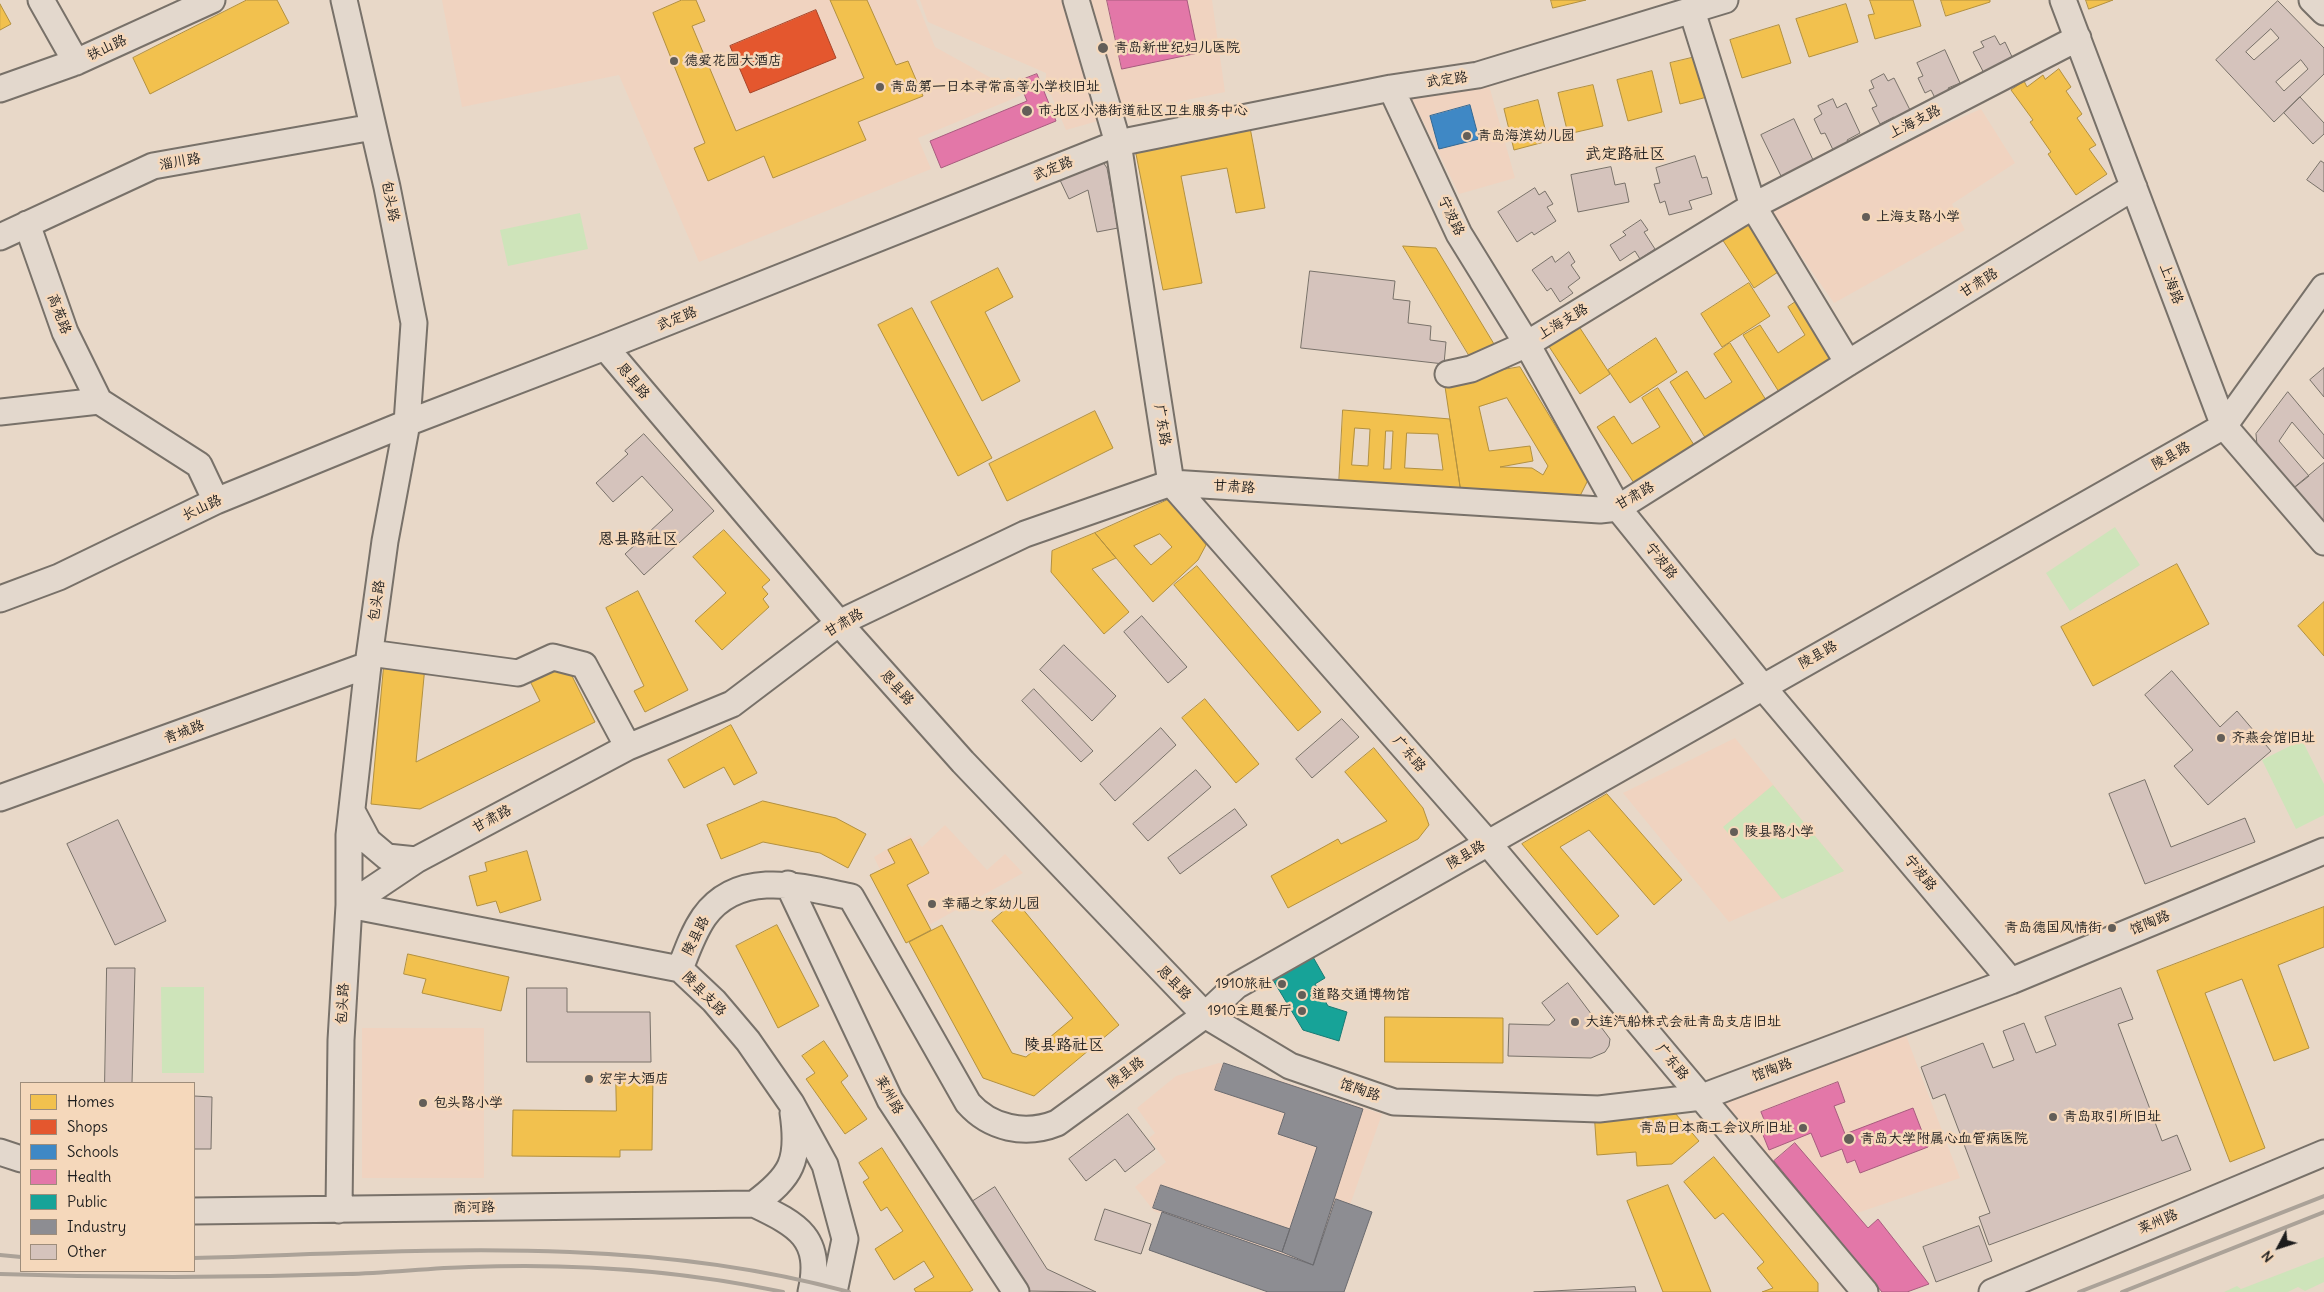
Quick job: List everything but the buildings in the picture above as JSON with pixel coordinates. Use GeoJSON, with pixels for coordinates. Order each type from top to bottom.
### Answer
{"type":"FeatureCollection","features":[{"type":"Feature","properties":{"kind":"street"},"geometry":{"type":"LineString","coordinates":[[41,0],[76,62]]}},
{"type":"Feature","properties":{"kind":"street","name":"铁山路"},"geometry":{"type":"LineString","coordinates":[[0,89],[76,62],[212,0]]}},
{"type":"Feature","properties":{"kind":"street","name":"包头路"},"geometry":{"type":"LineString","coordinates":[[339,1210],[341,1040],[352,811],[369,659],[385,541],[407,423],[414,324],[388,187],[344,0]]}},
{"type":"Feature","properties":{"kind":"street","name":"广东路"},"geometry":{"type":"LineString","coordinates":[[1076,0],[1118,143],[1171,483],[1487,842],[1865,1292]]}},
{"type":"Feature","properties":{"kind":"street","name":"武定路"},"geometry":{"type":"LineString","coordinates":[[407,423],[605,347],[1118,143],[1391,88],[1478,75],[1725,0]]}},
{"type":"Feature","properties":{"kind":"street","name":"上海路"},"geometry":{"type":"LineString","coordinates":[[2063,0],[2224,426],[2324,542]]}},
{"type":"Feature","properties":{"kind":"street"},"geometry":{"type":"LineString","coordinates":[[2312,0],[2324,12]]}},
{"type":"Feature","properties":{"kind":"street"},"geometry":{"type":"LineString","coordinates":[[1692,11],[1753,206],[1848,363]]}},
{"type":"Feature","properties":{"kind":"street","name":"上海支路"},"geometry":{"type":"LineString","coordinates":[[1448,374],[1471,369],[1527,344],[1753,206],[2078,38]]}},
{"type":"Feature","properties":{"kind":"street","name":"宁波路"},"geometry":{"type":"LineString","coordinates":[[1391,88],[1459,234],[1527,344],[1618,508],[1762,686],[2011,982]]}},
{"type":"Feature","properties":{"kind":"street","name":"淄川路"},"geometry":{"type":"LineString","coordinates":[[0,236],[153,166],[373,127]]}},
{"type":"Feature","properties":{"kind":"street","name":"甘肃路"},"geometry":{"type":"LineString","coordinates":[[348,905],[416,860],[628,747],[732,704],[839,623],[1025,534],[1171,483],[1600,510],[1618,508],[1848,363],[2134,187]]}},
{"type":"Feature","properties":{"kind":"street","name":"高苑路"},"geometry":{"type":"LineString","coordinates":[[27,224],[66,332],[99,401]]}},
{"type":"Feature","properties":{"kind":"street","name":"陵县路"},"geometry":{"type":"LineString","coordinates":[[680,969],[692,937],[704,916],[720,901],[738,890],[753,886],[788,884],[851,897],[968,1103],[979,1115],[994,1124],[1025,1130],[1044,1128],[1057,1123],[1205,1015],[1236,986],[1762,686],[2224,426],[2324,287]]}},
{"type":"Feature","properties":{"kind":"street","name":"恩县路"},"geometry":{"type":"LineString","coordinates":[[605,347],[839,623],[963,762],[1205,1015]]}},
{"type":"Feature","properties":{"kind":"street"},"geometry":{"type":"LineString","coordinates":[[0,412],[99,401],[198,465],[216,501]]}},
{"type":"Feature","properties":{"kind":"street","name":"长山路"},"geometry":{"type":"LineString","coordinates":[[0,599],[59,577],[216,501],[407,423]]}},
{"type":"Feature","properties":{"kind":"street"},"geometry":{"type":"LineString","coordinates":[[369,659],[518,673],[553,657],[584,665],[628,747]]}},
{"type":"Feature","properties":{"kind":"street","name":"青城路"},"geometry":{"type":"LineString","coordinates":[[0,798],[369,659]]}},
{"type":"Feature","properties":{"kind":"street"},"geometry":{"type":"LineString","coordinates":[[352,811],[368,841],[387,857],[416,860]]}},
{"type":"Feature","properties":{"kind":"street","name":"馆陶路"},"geometry":{"type":"LineString","coordinates":[[1205,1015],[1290,1066],[1394,1102],[1599,1109],[1702,1097],[2011,982],[2324,851]]}},
{"type":"Feature","properties":{"kind":"street","name":"莱州路"},"geometry":{"type":"LineString","coordinates":[[788,884],[890,1100],[1016,1292]]}},
{"type":"Feature","properties":{"kind":"street","name":"陵县支路"},"geometry":{"type":"LineString","coordinates":[[348,905],[680,969],[714,1001],[748,1041],[791,1103],[825,1165],[844,1239],[834,1292]]}},
{"type":"Feature","properties":{"kind":"street"},"geometry":{"type":"LineString","coordinates":[[791,1103],[796,1146],[792,1165],[782,1181],[754,1204],[780,1216],[802,1234],[811,1245],[815,1257],[815,1275],[811,1292]]}},
{"type":"Feature","properties":{"kind":"street"},"geometry":{"type":"LineString","coordinates":[[0,1152],[20,1159]]}},
{"type":"Feature","properties":{"kind":"street","name":"莱州路"},"geometry":{"type":"LineString","coordinates":[[1992,1292],[2324,1153]]}},
{"type":"Feature","properties":{"kind":"street","name":"商河路"},"geometry":{"type":"LineString","coordinates":[[195,1211],[754,1204]]}},
{"type":"Feature","properties":{"kind":"shaded area"},"geometry":{"type":"Polygon","coordinates":[[[442,0],[916,0],[935,47],[1022,95],[918,138],[931,169],[699,262],[619,75],[462,107],[442,0]]]}},
{"type":"Feature","properties":{"kind":"shaded area","name":"青岛新世纪妇儿医院"},"geometry":{"type":"Polygon","coordinates":[[[920,0],[1212,0],[1225,92],[1133,111],[1066,130],[1046,83],[1046,73],[928,22],[920,0]]]}},
{"type":"Feature","properties":{"kind":"shaded area","name":"青岛海滨幼儿园"},"geometry":{"type":"Polygon","coordinates":[[[1488,82],[1515,178],[1459,194],[1410,95],[1488,82]]]}},
{"type":"Feature","properties":{"kind":"shaded area","name":"上海支路小学"},"geometry":{"type":"Polygon","coordinates":[[[1981,109],[2015,163],[1952,204],[1965,230],[1834,303],[1764,203],[1981,109]]]}},
{"type":"Feature","properties":{"kind":"shaded area","name":"陵县路小学"},"geometry":{"type":"Polygon","coordinates":[[[1735,738],[1844,871],[1729,922],[1623,793],[1735,738]]]}},
{"type":"Feature","properties":{"kind":"shaded area","name":"幸福之家幼儿园"},"geometry":{"type":"Polygon","coordinates":[[[945,825],[987,870],[1005,854],[1023,873],[911,935],[874,857],[910,835],[922,847],[945,825]]]}},
{"type":"Feature","properties":{"kind":"shaded area","name":"包头路小学"},"geometry":{"type":"Polygon","coordinates":[[[362,1028],[484,1028],[484,1178],[362,1178],[362,1028]]]}},
{"type":"Feature","properties":{"kind":"shaded area","name":"青岛大学附属心血管病医院"},"geometry":{"type":"Polygon","coordinates":[[[1905,1033],[1960,1178],[1822,1225],[1721,1100],[1905,1033]]]}},
{"type":"Feature","properties":{"kind":"shaded area"},"geometry":{"type":"Polygon","coordinates":[[[1219,1063],[1282,1081],[1382,1114],[1325,1276],[1154,1211],[1135,1187],[1166,1162],[1149,1138],[1155,1133],[1137,1108],[1176,1076],[1219,1063]]]}},
{"type":"Feature","properties":{"kind":"green space"},"geometry":{"type":"Polygon","coordinates":[[[580,213],[588,249],[508,266],[500,230],[580,213]]]}},
{"type":"Feature","properties":{"kind":"green space"},"geometry":{"type":"Polygon","coordinates":[[[2115,527],[2140,565],[2070,611],[2046,573],[2115,527]]]}},
{"type":"Feature","properties":{"kind":"green space"},"geometry":{"type":"Polygon","coordinates":[[[2302,740],[2324,784],[2324,815],[2296,829],[2262,760],[2302,740]]]}},
{"type":"Feature","properties":{"kind":"green space"},"geometry":{"type":"Polygon","coordinates":[[[1773,785],[1844,871],[1782,899],[1723,827],[1773,785]]]}},
{"type":"Feature","properties":{"kind":"green space"},"geometry":{"type":"Polygon","coordinates":[[[161,987],[204,987],[204,1073],[162,1073],[161,987]]]}},
{"type":"Feature","properties":{"kind":"green space"},"geometry":{"type":"Polygon","coordinates":[[[2324,1257],[2324,1282],[2305,1291],[2298,1287],[2288,1292],[2224,1292],[2237,1286],[2241,1289],[2324,1257]]]}},
{"type":"Feature","properties":{"kind":"railway"},"geometry":{"type":"LineString","coordinates":[[2079,1292],[2324,1196]]}},
{"type":"Feature","properties":{"kind":"railway"},"geometry":{"type":"LineString","coordinates":[[2122,1292],[2324,1212]]}},
{"type":"Feature","properties":{"kind":"railway"},"geometry":{"type":"LineString","coordinates":[[195,1258],[441,1251],[606,1254],[687,1261],[769,1273],[849,1292]]}},
{"type":"Feature","properties":{"kind":"railway"},"geometry":{"type":"LineString","coordinates":[[0,1255],[20,1257]]}},
{"type":"Feature","properties":{"kind":"railway"},"geometry":{"type":"LineString","coordinates":[[0,1274],[217,1277],[362,1273],[469,1267],[548,1266],[666,1273],[744,1284],[783,1292]]}},
{"type":"Feature","properties":{"kind":"place","name":"青岛新世纪妇儿医院"},"geometry":{"type":"Point","coordinates":[1103,48]}},
{"type":"Feature","properties":{"kind":"place","name":"德爱花园大酒店"},"geometry":{"type":"Point","coordinates":[674,61]}},
{"type":"Feature","properties":{"kind":"place","name":"青岛第一日本寻常高等小学校旧址"},"geometry":{"type":"Point","coordinates":[880,87]}},
{"type":"Feature","properties":{"kind":"place","name":"市北区小港街道社区卫生服务中心"},"geometry":{"type":"Point","coordinates":[1027,111]}},
{"type":"Feature","properties":{"kind":"place","name":"青岛海滨幼儿园"},"geometry":{"type":"Point","coordinates":[1467,136]}},
{"type":"Feature","properties":{"kind":"place","name":"上海支路小学"},"geometry":{"type":"Point","coordinates":[1866,217]}},
{"type":"Feature","properties":{"kind":"place","name":"齐燕会馆旧址"},"geometry":{"type":"Point","coordinates":[2221,738]}},
{"type":"Feature","properties":{"kind":"place","name":"陵县路小学"},"geometry":{"type":"Point","coordinates":[1734,832]}},
{"type":"Feature","properties":{"kind":"place","name":"幸福之家幼儿园"},"geometry":{"type":"Point","coordinates":[932,904]}},
{"type":"Feature","properties":{"kind":"place","name":"青岛德国风情街"},"geometry":{"type":"Point","coordinates":[2112,928]}},
{"type":"Feature","properties":{"kind":"place","name":"1910旅社"},"geometry":{"type":"Point","coordinates":[1282,984]}},
{"type":"Feature","properties":{"kind":"place","name":"道路交通博物馆"},"geometry":{"type":"Point","coordinates":[1302,995]}},
{"type":"Feature","properties":{"kind":"place","name":"1910主题餐厅"},"geometry":{"type":"Point","coordinates":[1302,1011]}},
{"type":"Feature","properties":{"kind":"place","name":"大连汽船株式会社青岛支店旧址"},"geometry":{"type":"Point","coordinates":[1575,1022]}},
{"type":"Feature","properties":{"kind":"place","name":"宏宇大酒店"},"geometry":{"type":"Point","coordinates":[589,1079]}},
{"type":"Feature","properties":{"kind":"place","name":"包头路小学"},"geometry":{"type":"Point","coordinates":[423,1103]}},
{"type":"Feature","properties":{"kind":"place","name":"青岛取引所旧址"},"geometry":{"type":"Point","coordinates":[2053,1117]}},
{"type":"Feature","properties":{"kind":"place","name":"青岛日本商工会议所旧址"},"geometry":{"type":"Point","coordinates":[1803,1128]}},
{"type":"Feature","properties":{"kind":"place","name":"青岛大学附属心血管病医院"},"geometry":{"type":"Point","coordinates":[1849,1139]}},
{"type":"Feature","properties":{"kind":"district","name":"武定路社区"},"geometry":{"type":"Point","coordinates":[1625,154]}},
{"type":"Feature","properties":{"kind":"district","name":"恩县路社区"},"geometry":{"type":"Point","coordinates":[638,539]}},
{"type":"Feature","properties":{"kind":"district","name":"陵县路社区"},"geometry":{"type":"Point","coordinates":[1064,1045]}}]}
